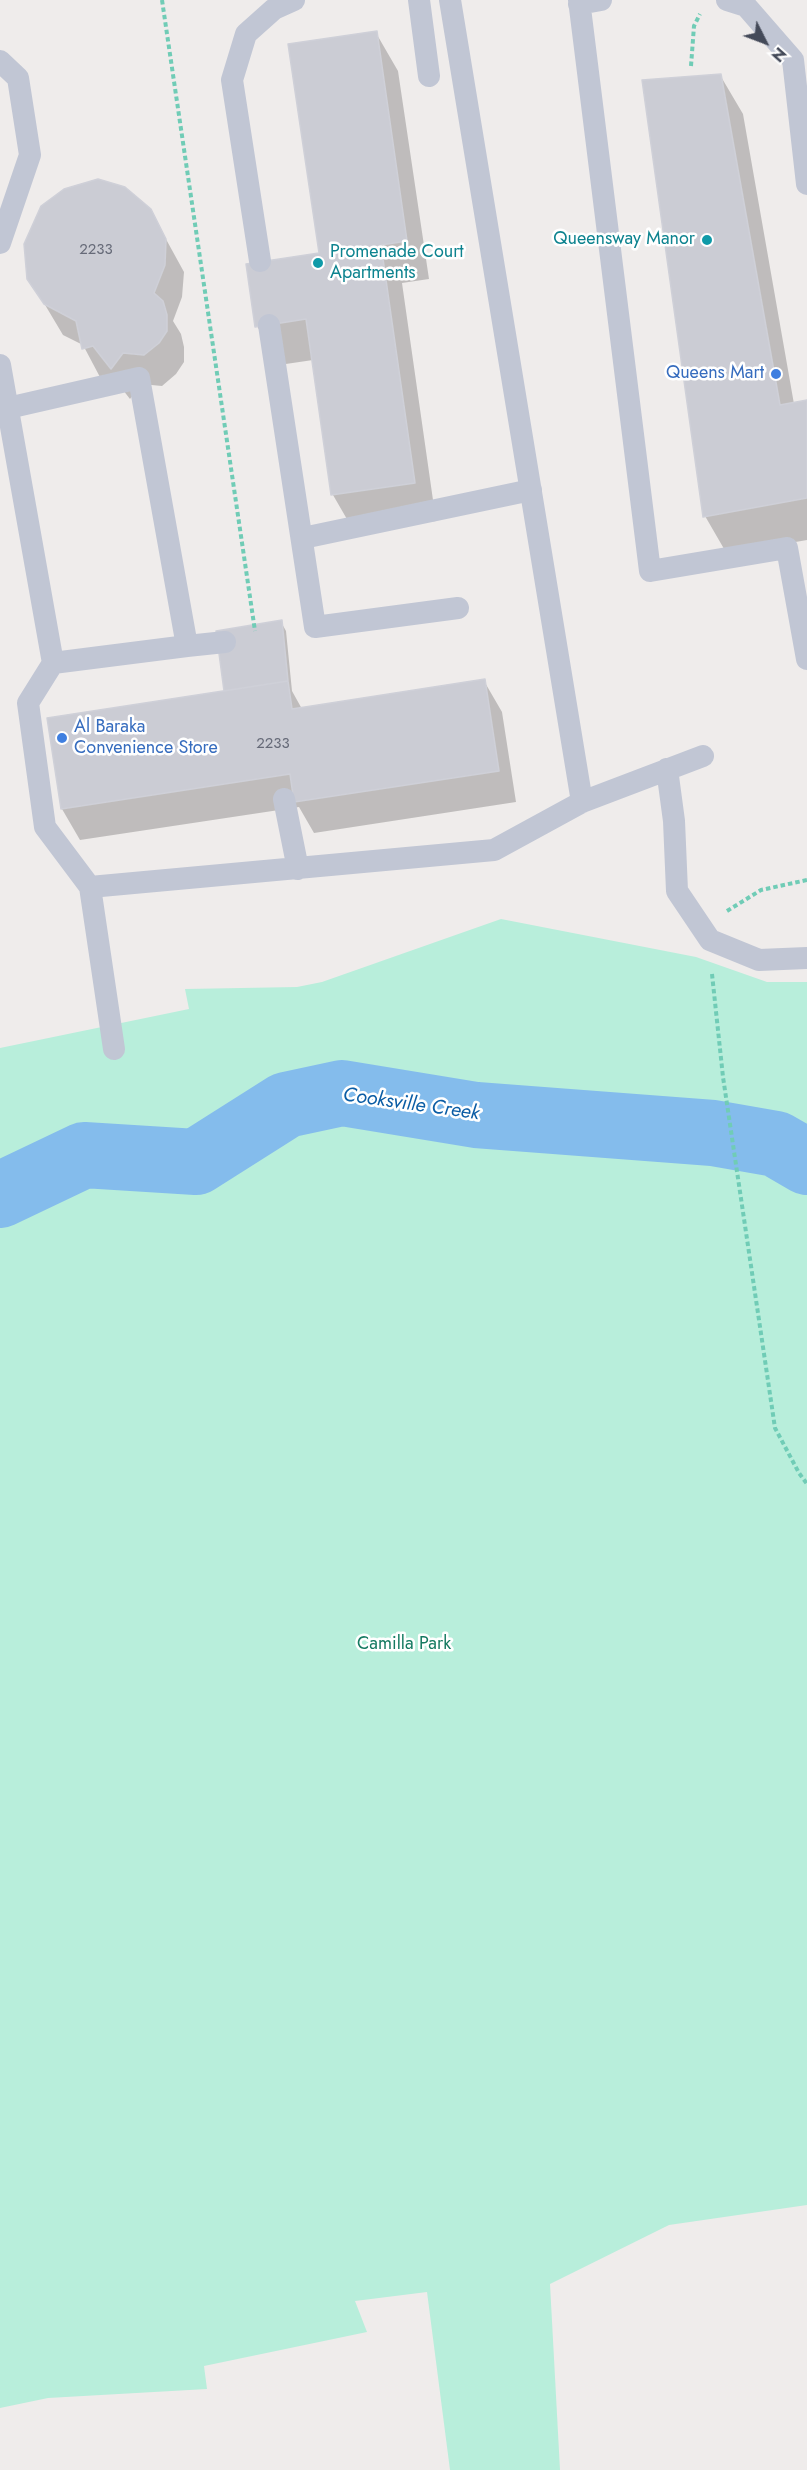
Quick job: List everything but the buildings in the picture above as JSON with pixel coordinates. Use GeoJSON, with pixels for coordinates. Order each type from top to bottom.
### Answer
{"type":"FeatureCollection","features":[{"type":"Feature","properties":{"kind":"lane"},"geometry":{"type":"LineString","coordinates":[[260,261],[232,80],[246,34],[274,9],[294,0]]}},
{"type":"Feature","properties":{"kind":"lane"},"geometry":{"type":"LineString","coordinates":[[419,0],[429,76]]}},
{"type":"Feature","properties":{"kind":"lane"},"geometry":{"type":"LineString","coordinates":[[450,0],[582,802]]}},
{"type":"Feature","properties":{"kind":"lane"},"geometry":{"type":"LineString","coordinates":[[727,0],[746,6],[793,60],[807,184]]}},
{"type":"Feature","properties":{"kind":"lane"},"geometry":{"type":"LineString","coordinates":[[586,1],[650,571],[787,548],[807,659]]}},
{"type":"Feature","properties":{"kind":"lane"},"geometry":{"type":"LineString","coordinates":[[0,61],[18,78],[30,155],[0,243]]}},
{"type":"Feature","properties":{"kind":"lane"},"geometry":{"type":"LineString","coordinates":[[269,325],[303,538],[305,629],[458,608]]}},
{"type":"Feature","properties":{"kind":"lane"},"geometry":{"type":"LineString","coordinates":[[0,365],[53,663],[28,703],[45,827],[90,887],[114,1049]]}},
{"type":"Feature","properties":{"kind":"lane"},"geometry":{"type":"LineString","coordinates":[[8,408],[139,378],[187,646]]}},
{"type":"Feature","properties":{"kind":"lane"},"geometry":{"type":"LineString","coordinates":[[303,538],[531,490]]}},
{"type":"Feature","properties":{"kind":"lane"},"geometry":{"type":"LineString","coordinates":[[53,663],[225,642]]}},
{"type":"Feature","properties":{"kind":"lane"},"geometry":{"type":"LineString","coordinates":[[90,887],[494,850],[582,802],[703,756]]}},
{"type":"Feature","properties":{"kind":"lane"},"geometry":{"type":"LineString","coordinates":[[668,769],[674,821],[676,891],[706,934],[759,960],[807,958]]}},
{"type":"Feature","properties":{"kind":"lane"},"geometry":{"type":"LineString","coordinates":[[284,799],[298,869]]}},
{"type":"Feature","properties":{"kind":"path"},"geometry":{"type":"LineString","coordinates":[[162,0],[256,637]]}},
{"type":"Feature","properties":{"kind":"path"},"geometry":{"type":"LineString","coordinates":[[692,66],[694,26],[703,9]]}},
{"type":"Feature","properties":{"kind":"path"},"geometry":{"type":"LineString","coordinates":[[807,880],[761,890],[706,934],[723,1077],[775,1428],[807,1484]]}},
{"type":"Feature","properties":{"kind":"green space","name":"Camilla Park"},"geometry":{"type":"Polygon","coordinates":[[[501,919],[696,957],[767,982],[807,982],[807,2205],[669,2225],[550,2284],[560,2470],[450,2470],[427,2292],[355,2301],[367,2332],[204,2366],[207,2389],[48,2398],[0,2408],[0,1048],[189,1009],[185,989],[297,987],[322,982],[501,919]]]}},
{"type":"Feature","properties":{"kind":"waterway","name":"Cooksville Creek"},"geometry":{"type":"LineString","coordinates":[[0,1195],[84,1155],[196,1162],[286,1105],[342,1093],[476,1115],[713,1133],[776,1144],[807,1162]]}},
{"type":"Feature","properties":{"kind":"place","name":"Queensway Manor"},"geometry":{"type":"Point","coordinates":[707,240]}},
{"type":"Feature","properties":{"kind":"place","name":"Promenade Court Apartments"},"geometry":{"type":"Point","coordinates":[318,263]}},
{"type":"Feature","properties":{"kind":"place","name":"Queens Mart"},"geometry":{"type":"Point","coordinates":[776,374]}},
{"type":"Feature","properties":{"kind":"place","name":"Al Baraka Convenience Store"},"geometry":{"type":"Point","coordinates":[62,738]}}]}
